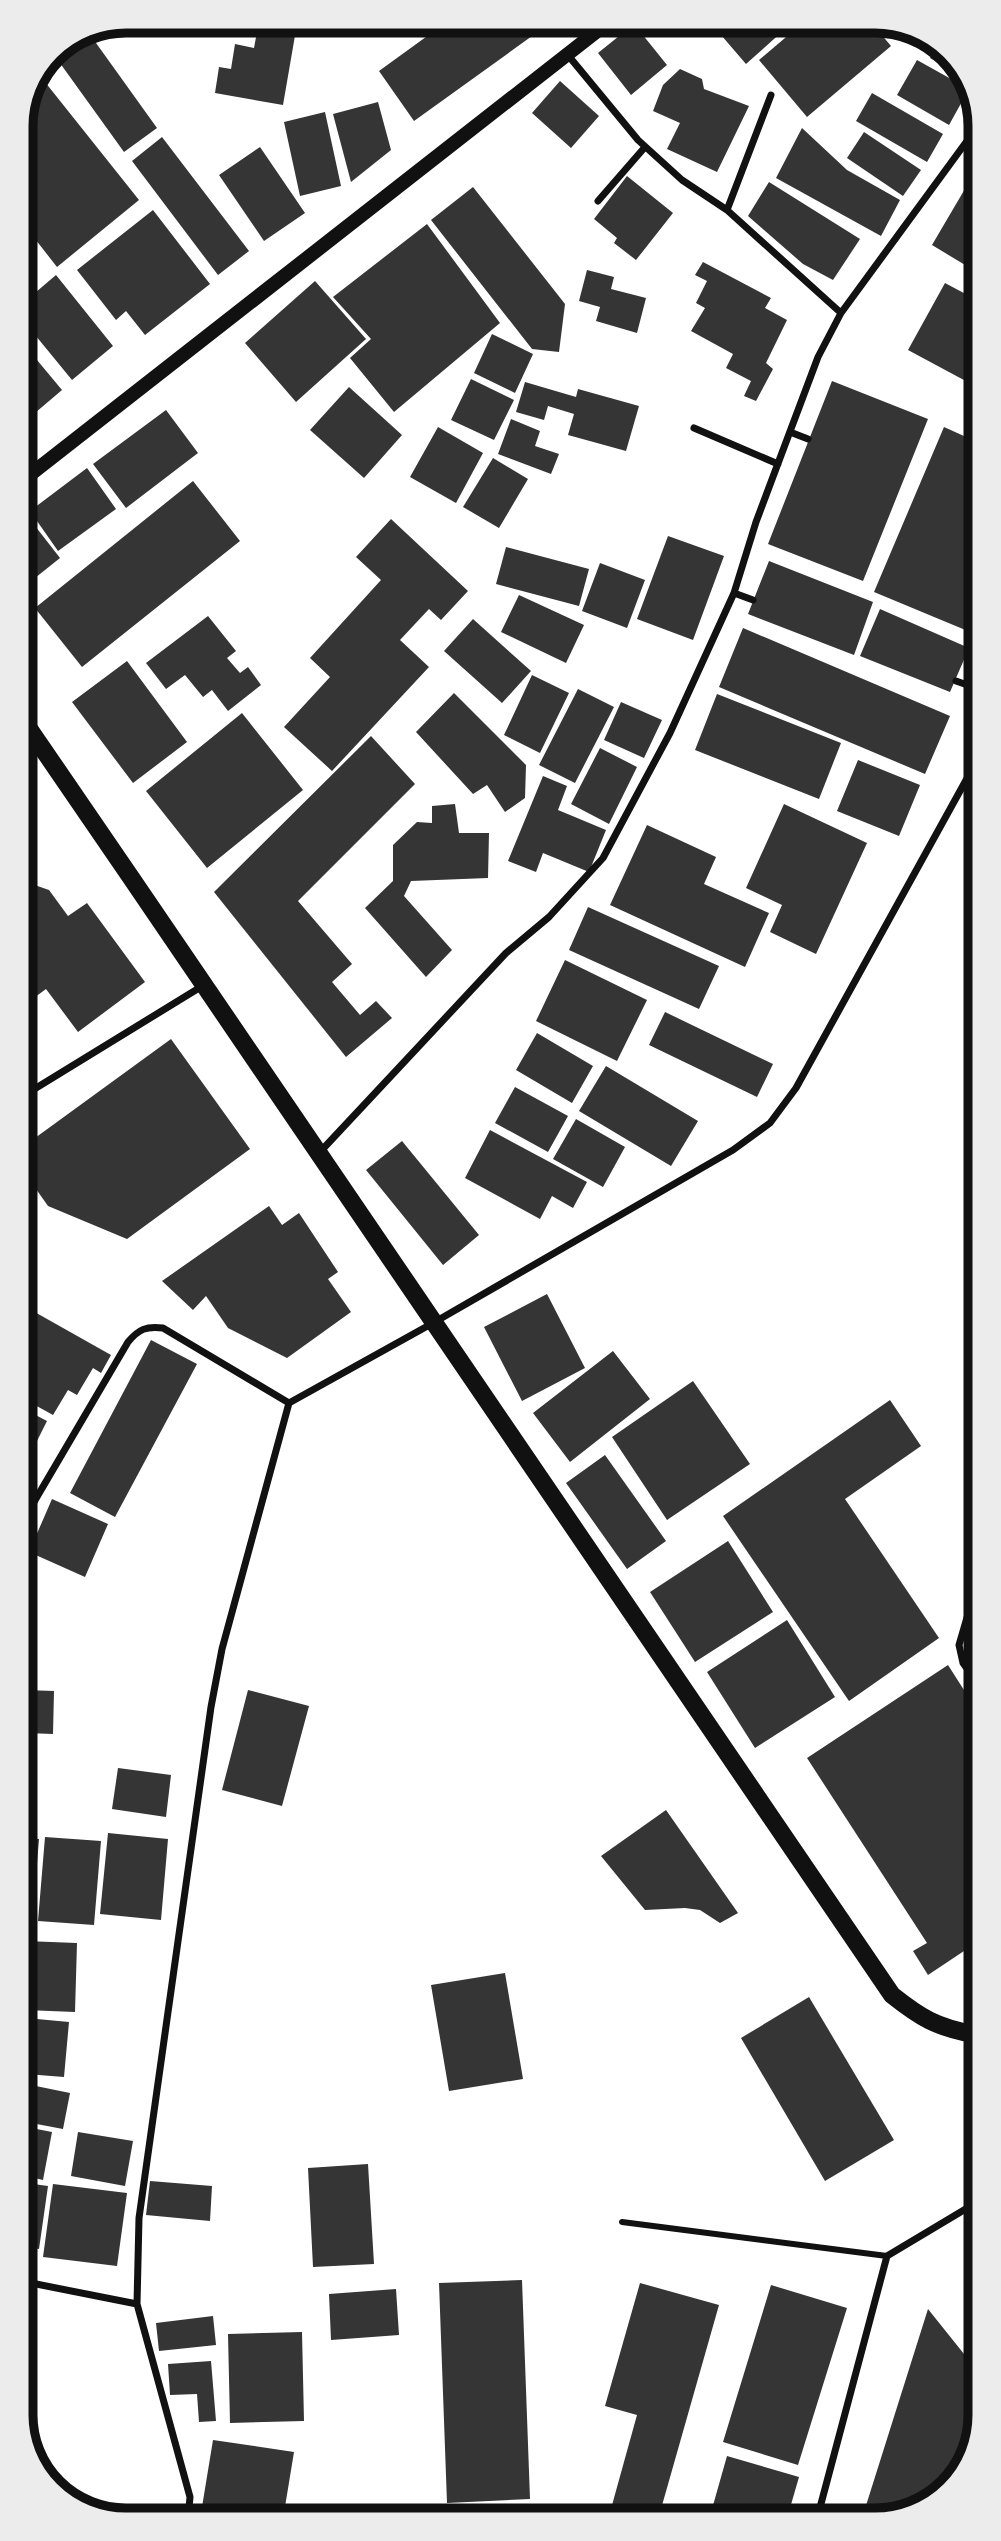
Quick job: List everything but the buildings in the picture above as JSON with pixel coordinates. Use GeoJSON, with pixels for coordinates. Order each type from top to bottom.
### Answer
{"type":"FeatureCollection","features":[{"type":"Feature","properties":{"kind":"main road"},"geometry":{"type":"LineString","coordinates":[[33,472],[594,33]]}},
{"type":"Feature","properties":{"kind":"main road"},"geometry":{"type":"LineString","coordinates":[[33,735],[320,1152],[433,1323],[891,1995],[919,2016],[946,2029],[968,2027]]}},
{"type":"Feature","properties":{"kind":"street"},"geometry":{"type":"LineString","coordinates":[[566,54],[645,147],[682,180],[726,210],[841,313]]}},
{"type":"Feature","properties":{"kind":"street"},"geometry":{"type":"LineString","coordinates":[[726,210],[771,95]]}},
{"type":"Feature","properties":{"kind":"street"},"geometry":{"type":"LineString","coordinates":[[320,1152],[506,953],[549,917],[603,859],[670,733],[734,593],[756,523],[818,357],[841,313],[968,140]]}},
{"type":"Feature","properties":{"kind":"street"},"geometry":{"type":"LineString","coordinates":[[598,201],[645,147]]}},
{"type":"Feature","properties":{"kind":"street"},"geometry":{"type":"LineString","coordinates":[[694,428],[778,464]]}},
{"type":"Feature","properties":{"kind":"street"},"geometry":{"type":"LineString","coordinates":[[789,432],[808,439]]}},
{"type":"Feature","properties":{"kind":"street"},"geometry":{"type":"LineString","coordinates":[[734,593],[753,600]]}},
{"type":"Feature","properties":{"kind":"street"},"geometry":{"type":"LineString","coordinates":[[956,681],[968,685]]}},
{"type":"Feature","properties":{"kind":"street"},"geometry":{"type":"LineString","coordinates":[[189,2508],[190,2497],[136,2304],[139,2218],[211,1707],[222,1649],[289,1403],[733,1150],[770,1123],[796,1088],[968,776]]}},
{"type":"Feature","properties":{"kind":"street"},"geometry":{"type":"LineString","coordinates":[[33,1090],[205,984]]}},
{"type":"Feature","properties":{"kind":"street"},"geometry":{"type":"LineString","coordinates":[[33,1504],[128,1342],[138,1331],[150,1326],[163,1328],[289,1403]]}},
{"type":"Feature","properties":{"kind":"street"},"geometry":{"type":"LineString","coordinates":[[968,1614],[959,1645],[962,1663],[968,1671]]}},
{"type":"Feature","properties":{"kind":"street"},"geometry":{"type":"LineString","coordinates":[[622,2222],[887,2256],[968,2208]]}},
{"type":"Feature","properties":{"kind":"street"},"geometry":{"type":"LineString","coordinates":[[820,2508],[887,2256]]}},
{"type":"Feature","properties":{"kind":"street"},"geometry":{"type":"LineString","coordinates":[[33,2283],[136,2304]]}}]}
